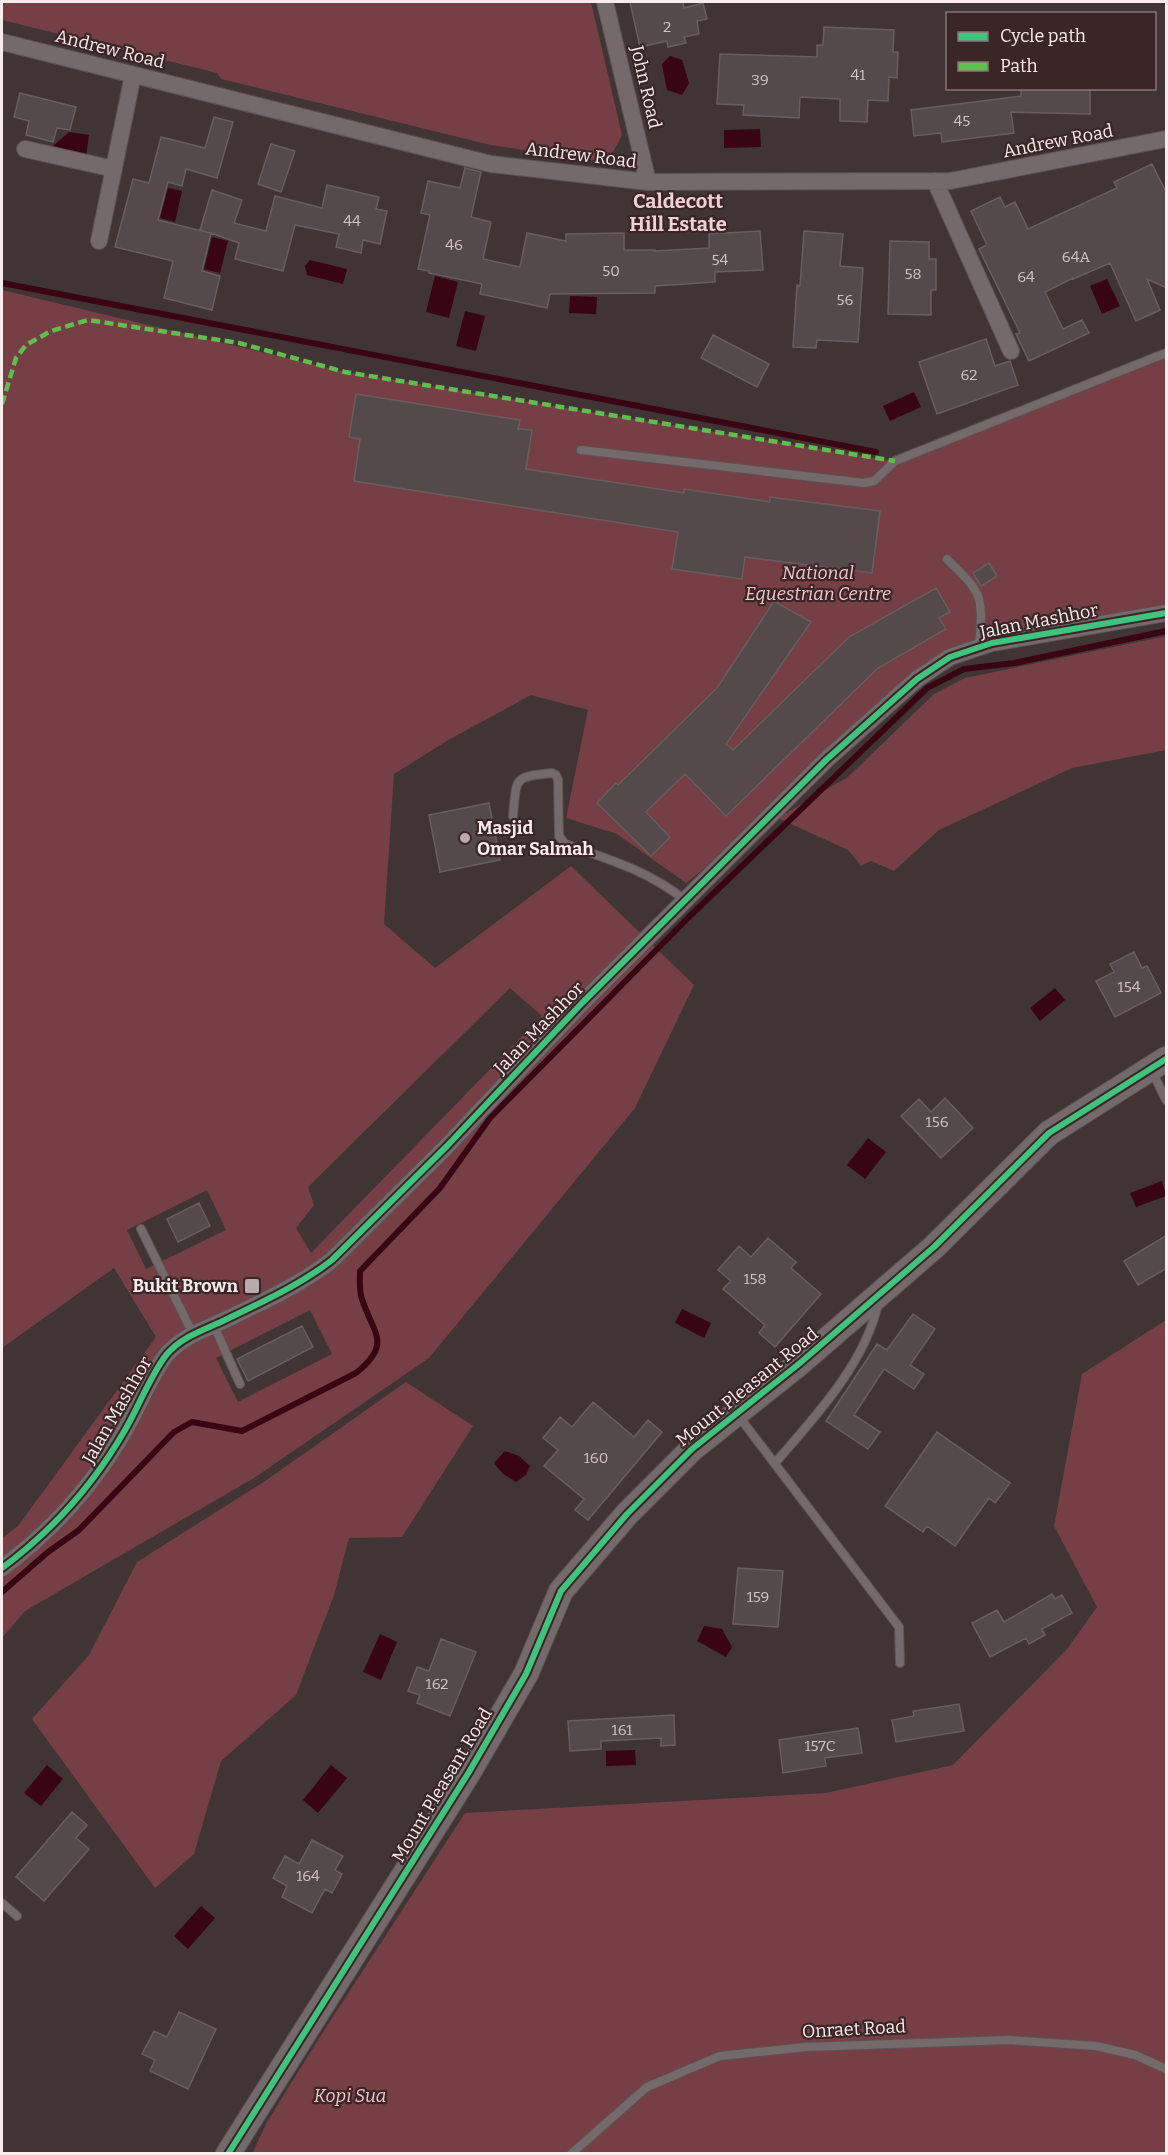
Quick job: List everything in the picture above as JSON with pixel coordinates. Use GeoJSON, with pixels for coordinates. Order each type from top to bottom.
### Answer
{"type":"FeatureCollection","features":[{"type":"Feature","properties":{"kind":"street","name":"John Road"},"geometry":{"type":"LineString","coordinates":[[605,2],[648,182]]}},
{"type":"Feature","properties":{"kind":"street","name":"Andrew Road"},"geometry":{"type":"LineString","coordinates":[[2,42],[491,164],[648,182],[951,181],[1167,139]]}},
{"type":"Feature","properties":{"kind":"street"},"geometry":{"type":"LineString","coordinates":[[99,240],[133,75]]}},
{"type":"Feature","properties":{"kind":"street"},"geometry":{"type":"LineString","coordinates":[[25,149],[114,170]]}},
{"type":"Feature","properties":{"kind":"street"},"geometry":{"type":"LineString","coordinates":[[935,181],[1011,351]]}},
{"type":"Feature","properties":{"kind":"street","name":"Jalan Mashhor"},"geometry":{"type":"LineString","coordinates":[[2,1568],[58,1519],[93,1480],[125,1430],[166,1355],[193,1334],[273,1297],[315,1273],[332,1260],[439,1154],[685,900],[722,866],[826,760],[917,679],[950,657],[979,646],[1167,613]]}},
{"type":"Feature","properties":{"kind":"street","name":"Mount Pleasant Road"},"geometry":{"type":"LineString","coordinates":[[228,2154],[469,1772],[526,1674],[561,1592],[627,1514],[692,1449],[800,1364],[933,1247],[1049,1133],[1159,1063]]}},
{"type":"Feature","properties":{"kind":"lane"},"geometry":{"type":"LineString","coordinates":[[581,450],[854,483],[874,481],[896,461],[1167,353]]}},
{"type":"Feature","properties":{"kind":"lane"},"geometry":{"type":"LineString","coordinates":[[947,559],[976,591],[979,598],[981,613],[979,646]]}},
{"type":"Feature","properties":{"kind":"lane"},"geometry":{"type":"LineString","coordinates":[[513,816],[516,784],[519,779],[525,776],[552,773],[558,780],[559,836],[565,844],[639,870],[664,883],[685,900]]}},
{"type":"Feature","properties":{"kind":"lane","name":"Mount Pleasant Road"},"geometry":{"type":"LineString","coordinates":[[1159,1063],[1167,1100]]}},
{"type":"Feature","properties":{"kind":"lane"},"geometry":{"type":"LineString","coordinates":[[141,1230],[193,1334]]}},
{"type":"Feature","properties":{"kind":"lane"},"geometry":{"type":"LineString","coordinates":[[775,1463],[821,1410],[861,1350],[880,1294]]}},
{"type":"Feature","properties":{"kind":"lane"},"geometry":{"type":"LineString","coordinates":[[214,1326],[240,1384]]}},
{"type":"Feature","properties":{"kind":"lane"},"geometry":{"type":"LineString","coordinates":[[737,1413],[899,1628],[900,1663]]}},
{"type":"Feature","properties":{"kind":"lane"},"geometry":{"type":"LineString","coordinates":[[2,1903],[17,1916]]}},
{"type":"Feature","properties":{"kind":"lane","name":"Onraet Road"},"geometry":{"type":"LineString","coordinates":[[571,2154],[647,2087],[720,2056],[806,2047],[1009,2040],[1096,2046],[1135,2055],[1167,2069]]}},
{"type":"Feature","properties":{"kind":"green space"},"geometry":{"type":"Polygon","coordinates":[[[2,2],[591,2],[622,135],[613,152],[597,161],[491,145],[221,79],[217,73],[2,20],[2,2]]]}},
{"type":"Feature","properties":{"kind":"green space","name":"National Equestrian Centre"},"geometry":{"type":"Polygon","coordinates":[[[2,290],[345,372],[895,461],[1166,352],[1166,612],[948,660],[761,824],[686,883],[617,834],[566,818],[588,710],[531,695],[450,739],[394,774],[384,924],[435,968],[571,866],[694,985],[635,1108],[429,1358],[254,1478],[25,1611],[2,1638],[2,1538],[18,1526],[156,1337],[114,1268],[2,1348],[2,290]],[[510,988],[308,1187],[314,1205],[296,1228],[311,1253],[542,1016],[510,988]],[[207,1190],[127,1230],[146,1269],[226,1230],[207,1190]],[[310,1310],[216,1358],[238,1402],[332,1354],[310,1310]]]}},
{"type":"Feature","properties":{"kind":"green space"},"geometry":{"type":"Polygon","coordinates":[[[1166,636],[1166,750],[1072,768],[939,830],[894,871],[871,861],[861,866],[848,850],[778,818],[848,777],[934,694],[965,678],[1166,636]]]}},
{"type":"Feature","properties":{"kind":"green space","name":"Kopi Sua"},"geometry":{"type":"Polygon","coordinates":[[[1166,1320],[1166,2153],[252,2154],[267,2122],[318,2040],[465,1813],[826,1793],[953,1765],[1067,1649],[1097,1607],[1054,1526],[1082,1374],[1166,1320]]]}},
{"type":"Feature","properties":{"kind":"green space"},"geometry":{"type":"Polygon","coordinates":[[[406,1382],[473,1426],[402,1537],[349,1538],[334,1595],[296,1695],[221,1761],[194,1854],[155,1888],[32,1719],[89,1655],[137,1562],[265,1481],[406,1382]]]}},
{"type":"Feature","properties":{"kind":"shaded area"},"geometry":{"type":"Polygon","coordinates":[[[670,56],[682,60],[689,83],[682,95],[667,90],[662,64],[670,56]]]}},
{"type":"Feature","properties":{"kind":"shaded area"},"geometry":{"type":"Polygon","coordinates":[[[760,129],[761,147],[724,148],[724,130],[760,129]]]}},
{"type":"Feature","properties":{"kind":"shaded area"},"geometry":{"type":"Polygon","coordinates":[[[69,132],[89,135],[86,156],[55,151],[53,146],[69,132]]]}},
{"type":"Feature","properties":{"kind":"shaded area"},"geometry":{"type":"Polygon","coordinates":[[[168,188],[182,191],[175,222],[160,218],[168,188]]]}},
{"type":"Feature","properties":{"kind":"shaded area"},"geometry":{"type":"Polygon","coordinates":[[[212,237],[228,241],[220,273],[204,269],[212,237]]]}},
{"type":"Feature","properties":{"kind":"shaded area"},"geometry":{"type":"Polygon","coordinates":[[[310,260],[347,269],[343,284],[307,275],[305,266],[310,260]]]}},
{"type":"Feature","properties":{"kind":"shaded area"},"geometry":{"type":"Polygon","coordinates":[[[435,276],[458,282],[449,318],[426,312],[435,276]]]}},
{"type":"Feature","properties":{"kind":"shaded area"},"geometry":{"type":"Polygon","coordinates":[[[1107,279],[1120,306],[1102,314],[1090,286],[1107,279]]]}},
{"type":"Feature","properties":{"kind":"shaded area"},"geometry":{"type":"Polygon","coordinates":[[[570,296],[597,297],[596,314],[569,313],[570,296]]]}},
{"type":"Feature","properties":{"kind":"shaded area"},"geometry":{"type":"Polygon","coordinates":[[[465,311],[485,316],[476,351],[456,346],[465,311]]]}},
{"type":"Feature","properties":{"kind":"shaded area"},"geometry":{"type":"Polygon","coordinates":[[[914,392],[921,407],[890,421],[883,406],[914,392]]]}},
{"type":"Feature","properties":{"kind":"shaded area"},"geometry":{"type":"Polygon","coordinates":[[[1055,988],[1065,1000],[1040,1021],[1030,1008],[1055,988]]]}},
{"type":"Feature","properties":{"kind":"shaded area"},"geometry":{"type":"Polygon","coordinates":[[[868,1138],[886,1152],[865,1179],[847,1165],[868,1138]]]}},
{"type":"Feature","properties":{"kind":"shaded area"},"geometry":{"type":"Polygon","coordinates":[[[1162,1181],[1166,1196],[1136,1207],[1130,1193],[1162,1181]]]}},
{"type":"Feature","properties":{"kind":"shaded area"},"geometry":{"type":"Polygon","coordinates":[[[682,1309],[711,1323],[704,1338],[675,1323],[682,1309]]]}},
{"type":"Feature","properties":{"kind":"shaded area"},"geometry":{"type":"Polygon","coordinates":[[[505,1451],[519,1456],[530,1466],[526,1475],[516,1482],[503,1474],[494,1463],[505,1451]]]}},
{"type":"Feature","properties":{"kind":"shaded area"},"geometry":{"type":"Polygon","coordinates":[[[704,1626],[722,1629],[732,1647],[726,1657],[697,1641],[704,1626]]]}},
{"type":"Feature","properties":{"kind":"shaded area"},"geometry":{"type":"Polygon","coordinates":[[[380,1634],[397,1642],[381,1680],[363,1672],[380,1634]]]}},
{"type":"Feature","properties":{"kind":"shaded area"},"geometry":{"type":"Polygon","coordinates":[[[635,1750],[636,1765],[606,1766],[606,1751],[635,1750]]]}},
{"type":"Feature","properties":{"kind":"shaded area"},"geometry":{"type":"Polygon","coordinates":[[[47,1765],[63,1779],[41,1806],[24,1793],[47,1765]]]}},
{"type":"Feature","properties":{"kind":"shaded area"},"geometry":{"type":"Polygon","coordinates":[[[331,1765],[347,1778],[318,1813],[303,1800],[331,1765]]]}},
{"type":"Feature","properties":{"kind":"shaded area"},"geometry":{"type":"Polygon","coordinates":[[[201,1906],[215,1918],[188,1949],[174,1936],[201,1906]]]}},
{"type":"Feature","properties":{"kind":"building"},"geometry":{"type":"Polygon","coordinates":[[[630,2],[683,2],[684,8],[703,3],[707,19],[697,21],[699,34],[684,37],[686,43],[668,47],[667,41],[640,47],[630,2]]]}},
{"type":"Feature","properties":{"kind":"building"},"geometry":{"type":"Polygon","coordinates":[[[824,27],[894,30],[893,52],[898,52],[897,78],[889,77],[888,101],[868,100],[867,122],[840,121],[840,99],[800,97],[799,118],[743,115],[744,105],[717,104],[720,54],[817,57],[817,45],[823,45],[824,27]]]}},
{"type":"Feature","properties":{"kind":"building"},"geometry":{"type":"Polygon","coordinates":[[[1021,90],[1090,90],[1090,114],[1011,112],[1014,133],[942,142],[941,133],[914,136],[911,110],[1021,96],[1021,90]]]}},
{"type":"Feature","properties":{"kind":"building"},"geometry":{"type":"Polygon","coordinates":[[[20,93],[76,107],[70,130],[57,128],[53,142],[26,135],[29,121],[14,117],[20,93]]]}},
{"type":"Feature","properties":{"kind":"building"},"geometry":{"type":"Polygon","coordinates":[[[214,117],[233,122],[217,178],[186,169],[182,186],[168,182],[158,220],[210,233],[200,230],[212,190],[242,200],[234,223],[266,231],[275,196],[322,208],[327,185],[379,197],[376,209],[387,211],[380,244],[363,240],[361,253],[336,247],[339,234],[295,225],[283,271],[235,259],[239,243],[211,233],[202,271],[220,276],[212,310],[164,298],[173,261],[115,247],[133,179],[149,183],[161,137],[205,148],[214,117]]]}},
{"type":"Feature","properties":{"kind":"building"},"geometry":{"type":"Polygon","coordinates":[[[271,144],[295,151],[281,192],[258,184],[271,144]]]}},
{"type":"Feature","properties":{"kind":"building"},"geometry":{"type":"Polygon","coordinates":[[[1152,164],[1167,194],[1167,288],[1147,279],[1160,310],[1136,321],[1110,263],[1045,292],[1063,329],[1082,320],[1089,333],[1029,361],[1016,334],[1020,333],[979,249],[987,245],[971,211],[1000,197],[1005,207],[1015,202],[1028,229],[1117,188],[1114,182],[1152,164]]]}},
{"type":"Feature","properties":{"kind":"building"},"geometry":{"type":"Polygon","coordinates":[[[465,168],[481,172],[471,217],[491,222],[483,259],[520,267],[527,233],[566,241],[566,234],[624,233],[624,250],[655,251],[709,248],[709,234],[760,231],[763,270],[715,272],[715,282],[655,286],[655,293],[550,294],[547,308],[480,294],[482,284],[418,269],[430,215],[421,213],[428,181],[460,188],[465,168]]]}},
{"type":"Feature","properties":{"kind":"building"},"geometry":{"type":"Polygon","coordinates":[[[804,231],[843,234],[840,266],[863,268],[858,342],[817,340],[816,348],[793,347],[797,285],[800,286],[804,231]]]}},
{"type":"Feature","properties":{"kind":"building"},"geometry":{"type":"Polygon","coordinates":[[[890,241],[929,242],[929,259],[936,259],[936,290],[931,290],[931,315],[888,314],[890,241]]]}},
{"type":"Feature","properties":{"kind":"building"},"geometry":{"type":"Polygon","coordinates":[[[713,335],[769,364],[757,387],[701,358],[713,335]]]}},
{"type":"Feature","properties":{"kind":"building"},"geometry":{"type":"Polygon","coordinates":[[[986,339],[995,366],[1010,361],[1018,385],[937,414],[919,362],[986,339]]]}},
{"type":"Feature","properties":{"kind":"building"},"geometry":{"type":"Polygon","coordinates":[[[356,394],[520,420],[518,429],[532,430],[526,469],[684,493],[684,489],[770,502],[770,497],[880,511],[872,573],[745,557],[742,579],[672,569],[678,532],[354,481],[360,439],[349,437],[356,394]]]}},
{"type":"Feature","properties":{"kind":"building"},"geometry":{"type":"Polygon","coordinates":[[[989,563],[997,576],[981,586],[973,573],[989,563]]]}},
{"type":"Feature","properties":{"kind":"building"},"geometry":{"type":"Polygon","coordinates":[[[936,588],[950,612],[939,618],[946,629],[878,668],[726,816],[685,774],[646,812],[670,837],[651,856],[597,803],[717,688],[774,601],[811,622],[726,744],[733,750],[849,637],[936,588]]]}},
{"type":"Feature","properties":{"kind":"building","name":"Masjid Omar Salmah"},"geometry":{"type":"Polygon","coordinates":[[[489,803],[500,860],[440,872],[429,815],[489,803]]]}},
{"type":"Feature","properties":{"kind":"building"},"geometry":{"type":"Polygon","coordinates":[[[1134,952],[1142,968],[1147,966],[1161,993],[1115,1017],[1096,981],[1114,972],[1110,964],[1134,952]]]}},
{"type":"Feature","properties":{"kind":"building"},"geometry":{"type":"Polygon","coordinates":[[[945,1098],[973,1128],[941,1158],[901,1116],[919,1099],[931,1112],[945,1098]]]}},
{"type":"Feature","properties":{"kind":"building"},"geometry":{"type":"Polygon","coordinates":[[[199,1203],[210,1226],[178,1242],[167,1219],[199,1203]]]}},
{"type":"Feature","properties":{"kind":"building"},"geometry":{"type":"Polygon","coordinates":[[[1167,1235],[1167,1268],[1138,1285],[1124,1261],[1167,1235]]]}},
{"type":"Feature","properties":{"kind":"building"},"geometry":{"type":"Polygon","coordinates":[[[768,1238],[796,1262],[791,1268],[821,1294],[775,1347],[759,1333],[765,1325],[723,1289],[731,1281],[718,1270],[739,1246],[751,1257],[768,1238]]]}},
{"type":"Feature","properties":{"kind":"building"},"geometry":{"type":"Polygon","coordinates":[[[913,1314],[935,1329],[910,1365],[924,1374],[914,1389],[884,1369],[854,1415],[880,1432],[868,1449],[826,1421],[877,1344],[887,1350],[913,1314]]]}},
{"type":"Feature","properties":{"kind":"building"},"geometry":{"type":"Polygon","coordinates":[[[302,1326],[313,1347],[248,1381],[237,1359],[302,1326]]]}},
{"type":"Feature","properties":{"kind":"building"},"geometry":{"type":"Polygon","coordinates":[[[593,1402],[634,1437],[648,1420],[662,1432],[588,1520],[575,1510],[584,1499],[544,1466],[558,1450],[543,1438],[560,1417],[572,1427],[593,1402]]]}},
{"type":"Feature","properties":{"kind":"building"},"geometry":{"type":"Polygon","coordinates":[[[937,1432],[1010,1483],[995,1503],[989,1498],[955,1546],[927,1526],[923,1532],[885,1506],[937,1432]]]}},
{"type":"Feature","properties":{"kind":"building"},"geometry":{"type":"Polygon","coordinates":[[[738,1568],[783,1571],[778,1627],[733,1624],[738,1568]]]}},
{"type":"Feature","properties":{"kind":"building"},"geometry":{"type":"Polygon","coordinates":[[[1052,1594],[1055,1599],[1062,1595],[1072,1613],[1042,1629],[1045,1635],[1029,1644],[1026,1638],[990,1657],[972,1623],[997,1610],[1004,1622],[1052,1594]]]}},
{"type":"Feature","properties":{"kind":"building"},"geometry":{"type":"Polygon","coordinates":[[[441,1639],[476,1652],[450,1716],[417,1703],[420,1695],[408,1691],[417,1667],[429,1671],[441,1639]]]}},
{"type":"Feature","properties":{"kind":"building"},"geometry":{"type":"Polygon","coordinates":[[[959,1704],[964,1731],[896,1742],[892,1720],[914,1716],[913,1711],[959,1704]]]}},
{"type":"Feature","properties":{"kind":"building"},"geometry":{"type":"Polygon","coordinates":[[[674,1715],[675,1745],[661,1746],[661,1738],[601,1741],[601,1749],[570,1751],[568,1721],[674,1715]]]}},
{"type":"Feature","properties":{"kind":"building"},"geometry":{"type":"Polygon","coordinates":[[[858,1728],[862,1753],[825,1758],[826,1766],[783,1773],[779,1740],[858,1728]]]}},
{"type":"Feature","properties":{"kind":"building"},"geometry":{"type":"Polygon","coordinates":[[[72,1812],[87,1825],[76,1838],[89,1849],[44,1901],[16,1877],[72,1812]]]}},
{"type":"Feature","properties":{"kind":"building"},"geometry":{"type":"Polygon","coordinates":[[[312,1840],[343,1856],[335,1870],[342,1874],[332,1893],[325,1889],[312,1913],[282,1897],[287,1886],[273,1878],[285,1856],[299,1864],[312,1840]]]}},
{"type":"Feature","properties":{"kind":"building"},"geometry":{"type":"Polygon","coordinates":[[[179,2012],[216,2029],[188,2089],[150,2071],[155,2060],[142,2054],[154,2031],[167,2037],[179,2012]]]}},
{"type":"Feature","properties":{"kind":"waterway"},"geometry":{"type":"LineString","coordinates":[[2,283],[876,452]]}},
{"type":"Feature","properties":{"kind":"waterway"},"geometry":{"type":"LineString","coordinates":[[2,1592],[48,1552],[79,1530],[174,1432],[192,1422],[242,1431],[356,1373],[367,1363],[374,1354],[377,1338],[361,1296],[360,1271],[440,1188],[490,1118],[690,916],[927,688],[964,669],[1014,663],[1166,631]]}},
{"type":"Feature","properties":{"kind":"marked path"},"geometry":{"type":"LineString","coordinates":[[2,404],[16,358],[26,345],[51,331],[88,320],[239,343],[345,372],[895,461]]}},
{"type":"Feature","properties":{"kind":"cycle path"},"geometry":{"type":"LineString","coordinates":[[2,1568],[55,1522],[86,1488],[113,1450],[156,1370],[173,1348],[194,1334],[294,1285],[332,1260],[447,1146],[583,1002],[826,760],[917,679],[950,657],[992,643],[1166,613]]}},
{"type":"Feature","properties":{"kind":"cycle path"},"geometry":{"type":"LineString","coordinates":[[228,2154],[469,1772],[526,1674],[561,1591],[627,1514],[692,1449],[800,1363],[934,1247],[1049,1133],[1166,1059]]}},
{"type":"Feature","properties":{"kind":"place","name":"Masjid Omar Salmah"},"geometry":{"type":"Point","coordinates":[465,838]}},
{"type":"Feature","properties":{"kind":"place","name":"Bukit Brown"},"geometry":{"type":"Point","coordinates":[252,1286]}},
{"type":"Feature","properties":{"kind":"district","name":"Caldecott Hill Estate"},"geometry":{"type":"Point","coordinates":[678,212]}}]}
